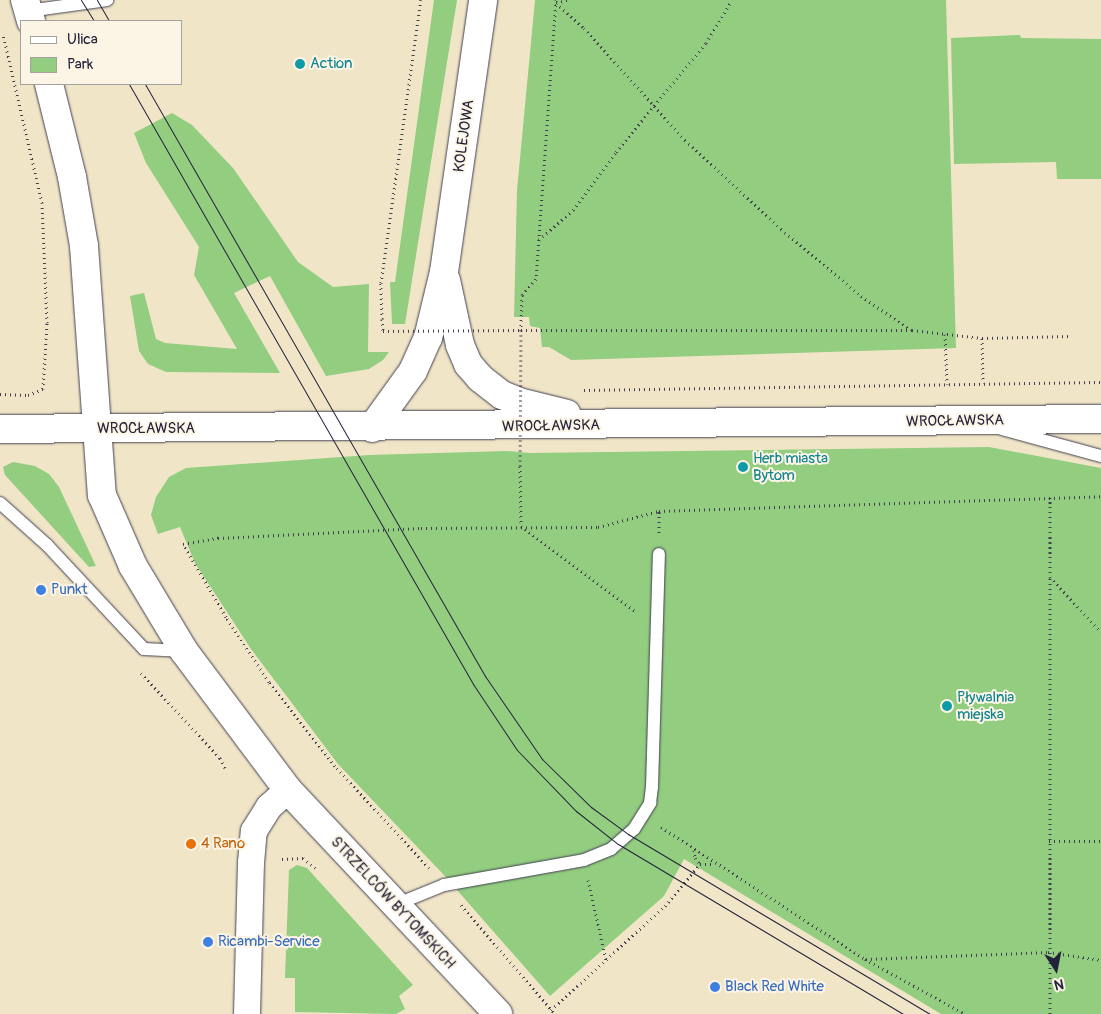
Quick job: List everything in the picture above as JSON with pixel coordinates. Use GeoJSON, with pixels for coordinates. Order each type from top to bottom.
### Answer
{"type":"FeatureCollection","features":[{"type":"Feature","properties":{"kind":"main road","name":"KOLEJOWA"},"geometry":{"type":"LineString","coordinates":[[372,428],[413,371],[428,338],[444,272],[483,0]]}},
{"type":"Feature","properties":{"kind":"main road","name":"STRZELCÓW BYTOMSKICH"},"geometry":{"type":"LineString","coordinates":[[50,85],[72,177],[84,246],[102,495],[144,588],[184,651],[288,790],[498,1014]]}},
{"type":"Feature","properties":{"kind":"main road","name":"KOLEJOWA"},"geometry":{"type":"LineString","coordinates":[[444,272],[460,345],[468,364],[480,378],[502,395],[538,409],[630,425]]}},
{"type":"Feature","properties":{"kind":"main road","name":"WROCŁAWSKA"},"geometry":{"type":"LineString","coordinates":[[0,429],[372,428],[1101,419]]}},
{"type":"Feature","properties":{"kind":"street"},"geometry":{"type":"LineString","coordinates":[[247,1014],[250,863],[254,831],[269,807],[288,790]]}},
{"type":"Feature","properties":{"kind":"lane"},"geometry":{"type":"LineString","coordinates":[[28,11],[107,0]]}},
{"type":"Feature","properties":{"kind":"lane"},"geometry":{"type":"LineString","coordinates":[[970,421],[1101,456]]}},
{"type":"Feature","properties":{"kind":"lane"},"geometry":{"type":"LineString","coordinates":[[0,503],[47,545],[144,649],[184,651]]}},
{"type":"Feature","properties":{"kind":"lane"},"geometry":{"type":"LineString","coordinates":[[394,905],[444,885],[584,860],[618,844],[643,815],[650,803],[652,787],[658,628],[658,554]]}},
{"type":"Feature","properties":{"kind":"path"},"geometry":{"type":"LineString","coordinates":[[422,0],[381,283],[382,331],[912,330],[982,338],[1072,336]]}},
{"type":"Feature","properties":{"kind":"path"},"geometry":{"type":"LineString","coordinates":[[556,1],[567,0]]}},
{"type":"Feature","properties":{"kind":"path"},"geometry":{"type":"LineString","coordinates":[[539,241],[573,210],[654,105],[706,42],[732,0]]}},
{"type":"Feature","properties":{"kind":"path"},"geometry":{"type":"LineString","coordinates":[[556,1],[584,28],[685,140],[781,230],[861,296],[912,330]]}},
{"type":"Feature","properties":{"kind":"path"},"geometry":{"type":"LineString","coordinates":[[521,526],[522,295],[536,279],[556,1]]}},
{"type":"Feature","properties":{"kind":"path"},"geometry":{"type":"LineString","coordinates":[[0,394],[28,395],[42,388],[47,322],[42,203],[2,32]]}},
{"type":"Feature","properties":{"kind":"path"},"geometry":{"type":"LineString","coordinates":[[945,334],[947,384]]}},
{"type":"Feature","properties":{"kind":"path"},"geometry":{"type":"LineString","coordinates":[[982,338],[983,383]]}},
{"type":"Feature","properties":{"kind":"path"},"geometry":{"type":"LineString","coordinates":[[576,391],[1101,382]]}},
{"type":"Feature","properties":{"kind":"path"},"geometry":{"type":"LineString","coordinates":[[555,1014],[444,885],[335,766],[269,682],[226,617],[183,544],[218,538],[521,526],[598,528],[659,511],[1101,496]]}},
{"type":"Feature","properties":{"kind":"path"},"geometry":{"type":"LineString","coordinates":[[1050,497],[1048,952],[1050,1014]]}},
{"type":"Feature","properties":{"kind":"path"},"geometry":{"type":"LineString","coordinates":[[521,526],[658,628]]}},
{"type":"Feature","properties":{"kind":"path"},"geometry":{"type":"LineString","coordinates":[[1050,577],[1101,632]]}},
{"type":"Feature","properties":{"kind":"path"},"geometry":{"type":"LineString","coordinates":[[137,668],[220,758],[224,768]]}},
{"type":"Feature","properties":{"kind":"path"},"geometry":{"type":"LineString","coordinates":[[643,815],[694,850],[865,959],[965,1014]]}},
{"type":"Feature","properties":{"kind":"path"},"geometry":{"type":"LineString","coordinates":[[1049,841],[1101,841]]}},
{"type":"Feature","properties":{"kind":"path"},"geometry":{"type":"LineString","coordinates":[[694,850],[695,858],[700,864]]}},
{"type":"Feature","properties":{"kind":"path"},"geometry":{"type":"LineString","coordinates":[[280,864],[286,856],[296,856],[321,872]]}},
{"type":"Feature","properties":{"kind":"path"},"geometry":{"type":"LineString","coordinates":[[584,860],[606,960]]}},
{"type":"Feature","properties":{"kind":"path"},"geometry":{"type":"LineString","coordinates":[[551,1010],[665,906],[700,864]]}},
{"type":"Feature","properties":{"kind":"path"},"geometry":{"type":"LineString","coordinates":[[700,864],[716,864]]}},
{"type":"Feature","properties":{"kind":"path"},"geometry":{"type":"LineString","coordinates":[[865,959],[1048,952],[1101,960]]}},
{"type":"Feature","properties":{"kind":"green space"},"geometry":{"type":"Polygon","coordinates":[[[434,0],[457,0],[405,324],[392,324],[390,282],[395,282],[434,0]]]}},
{"type":"Feature","properties":{"kind":"green space"},"geometry":{"type":"Polygon","coordinates":[[[535,0],[946,0],[956,348],[571,360],[549,347],[542,347],[540,328],[530,326],[529,317],[514,317],[517,190],[535,0]]]}},
{"type":"Feature","properties":{"kind":"green space"},"geometry":{"type":"Polygon","coordinates":[[[1020,35],[1021,38],[1101,39],[1101,179],[1057,179],[1056,162],[954,164],[951,38],[1020,35]]]}},
{"type":"Feature","properties":{"kind":"green space"},"geometry":{"type":"Polygon","coordinates":[[[172,113],[192,125],[233,168],[298,262],[333,287],[369,284],[368,352],[389,352],[383,360],[369,369],[326,376],[270,276],[234,293],[280,373],[166,372],[148,364],[139,351],[130,296],[144,293],[156,339],[165,343],[237,349],[194,275],[199,247],[146,163],[134,133],[172,113]]]}},
{"type":"Feature","properties":{"kind":"green space"},"geometry":{"type":"Polygon","coordinates":[[[989,447],[1101,468],[1101,1014],[941,1014],[684,859],[664,896],[550,996],[443,874],[338,764],[251,649],[195,563],[180,527],[158,534],[151,515],[156,497],[169,477],[186,468],[369,455],[507,451],[530,453],[989,447]]]}},
{"type":"Feature","properties":{"kind":"green space"},"geometry":{"type":"Polygon","coordinates":[[[13,462],[35,466],[49,474],[59,487],[96,566],[89,567],[5,475],[3,467],[13,462]]]}},
{"type":"Feature","properties":{"kind":"green space"},"geometry":{"type":"Polygon","coordinates":[[[297,865],[307,868],[413,985],[399,996],[405,1009],[396,1014],[295,1012],[295,978],[285,978],[289,870],[297,865]]]}},
{"type":"Feature","properties":{"kind":"tram line"},"geometry":{"type":"LineString","coordinates":[[81,0],[93,20]]}},
{"type":"Feature","properties":{"kind":"tram line"},"geometry":{"type":"LineString","coordinates":[[97,0],[108,20]]}},
{"type":"Feature","properties":{"kind":"tram line"},"geometry":{"type":"LineString","coordinates":[[130,85],[473,684],[517,750],[576,811],[618,844],[903,1014]]}},
{"type":"Feature","properties":{"kind":"tram line"},"geometry":{"type":"LineString","coordinates":[[146,85],[485,676],[542,759],[591,807],[628,834],[930,1014]]}},
{"type":"Feature","properties":{"kind":"place","name":"Action"},"geometry":{"type":"Point","coordinates":[300,64]}},
{"type":"Feature","properties":{"kind":"place","name":"Herb miasta Bytom"},"geometry":{"type":"Point","coordinates":[743,467]}},
{"type":"Feature","properties":{"kind":"place","name":"Punkt"},"geometry":{"type":"Point","coordinates":[41,590]}},
{"type":"Feature","properties":{"kind":"place","name":"Pływalnia miejska"},"geometry":{"type":"Point","coordinates":[947,706]}},
{"type":"Feature","properties":{"kind":"place","name":"4 Rano"},"geometry":{"type":"Point","coordinates":[191,844]}},
{"type":"Feature","properties":{"kind":"place","name":"Ricambi-Service"},"geometry":{"type":"Point","coordinates":[208,942]}},
{"type":"Feature","properties":{"kind":"place","name":"Black Red White"},"geometry":{"type":"Point","coordinates":[715,987]}}]}
